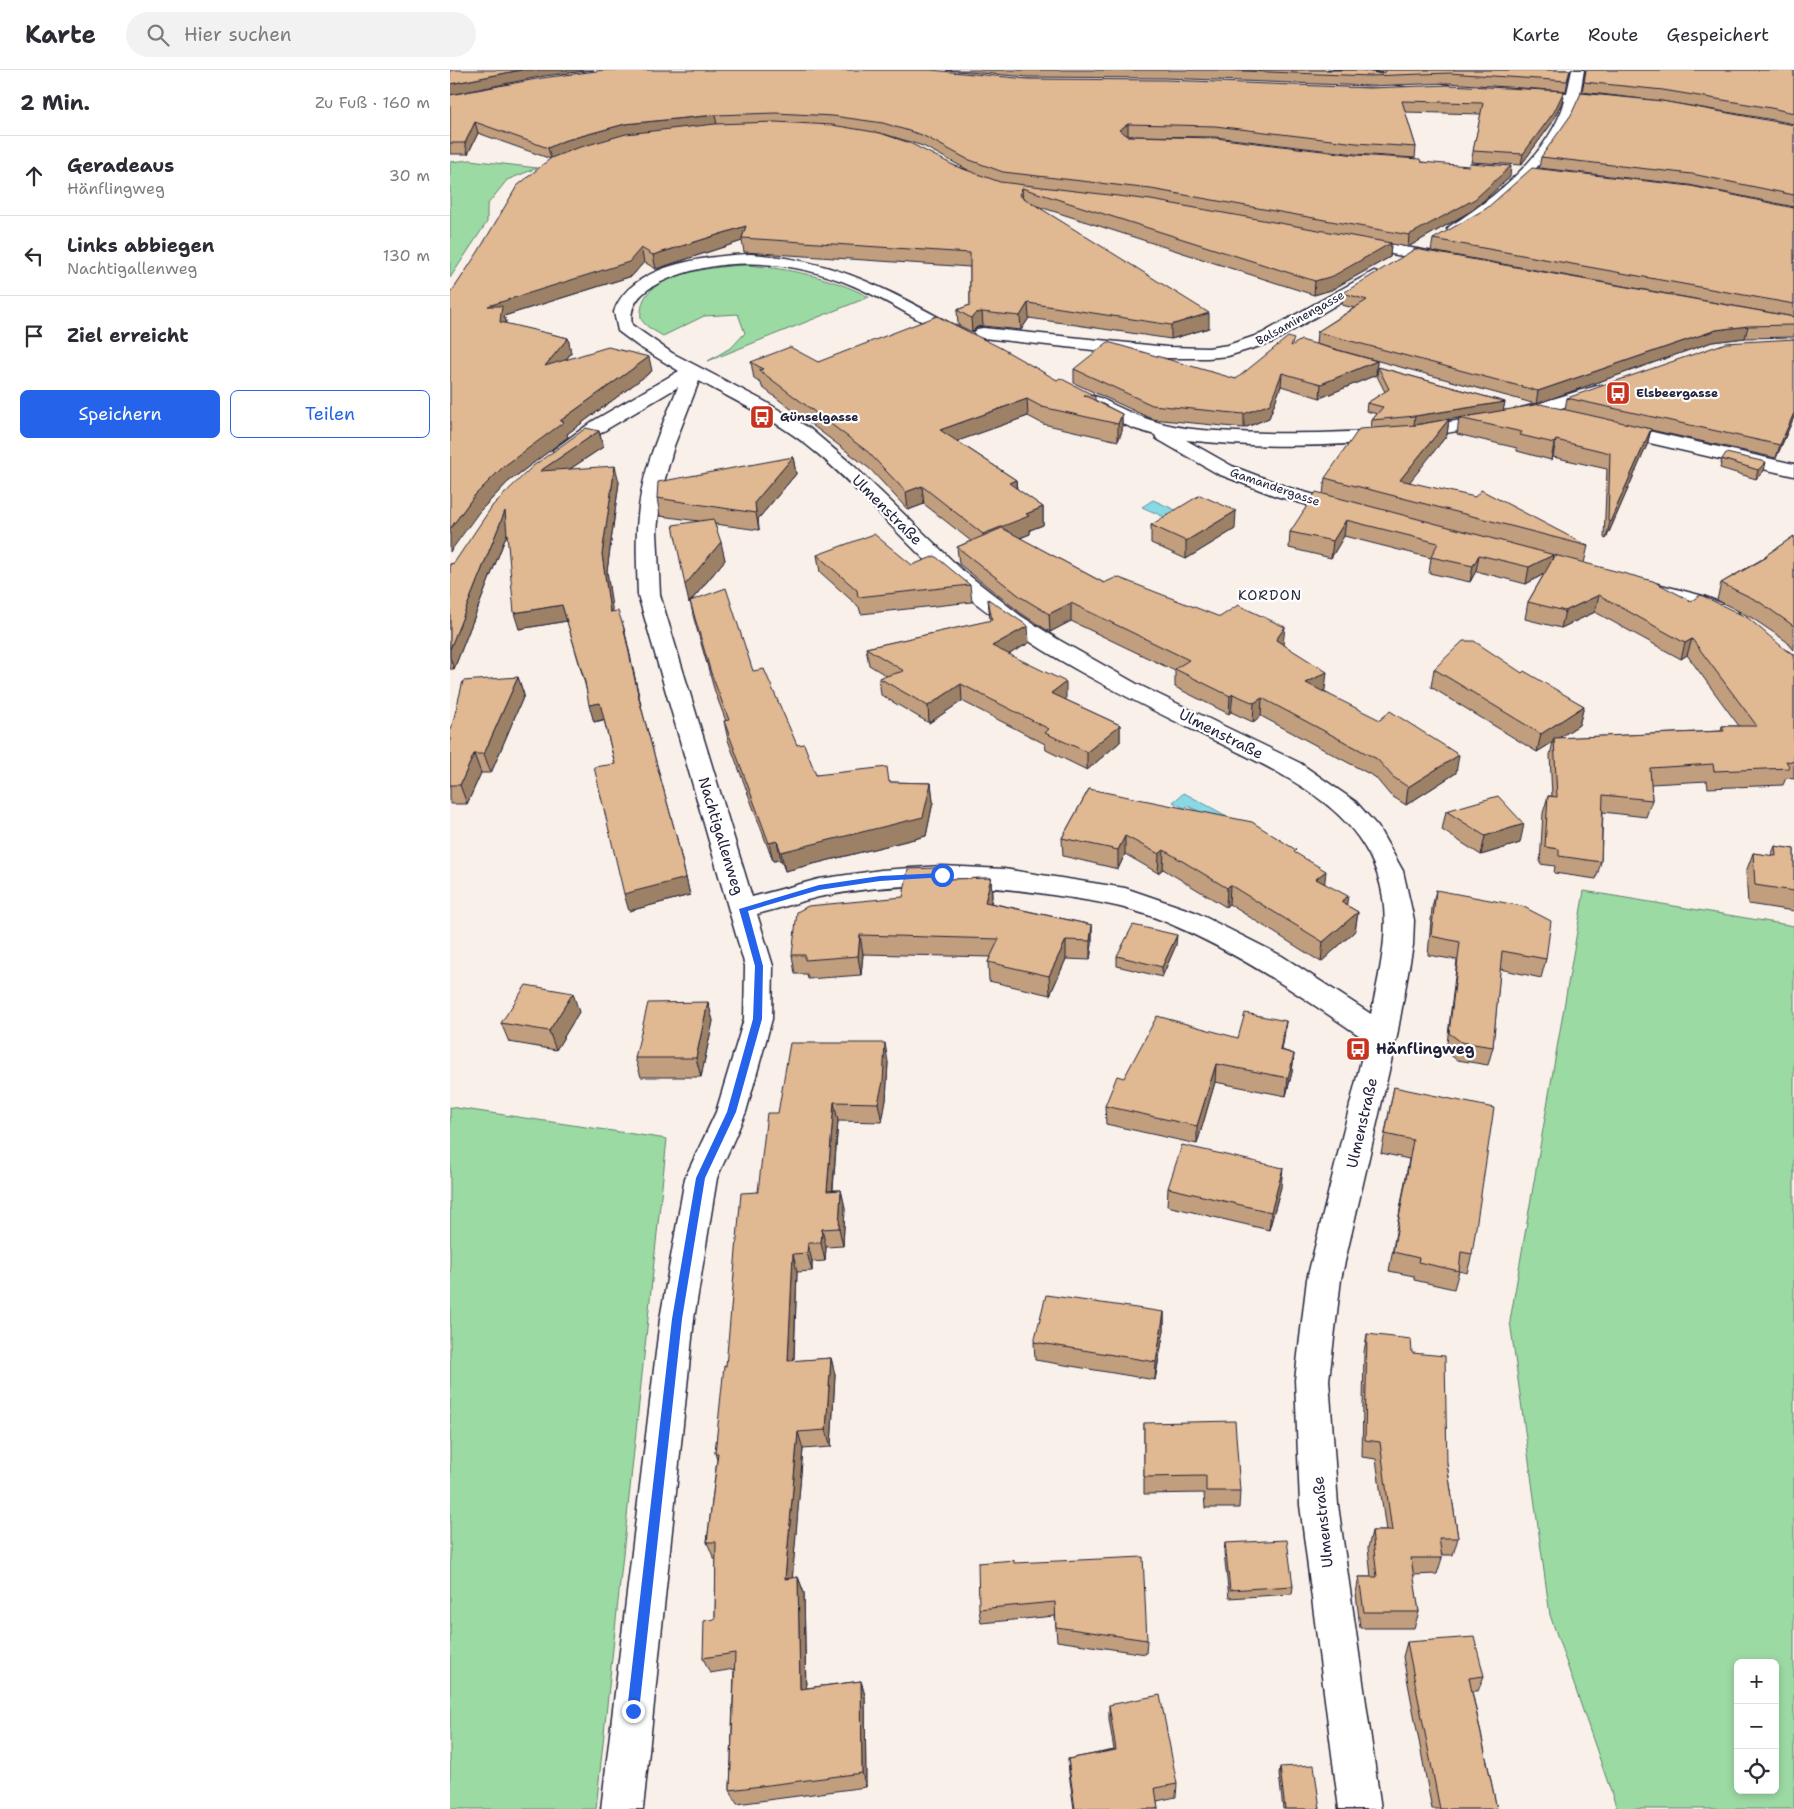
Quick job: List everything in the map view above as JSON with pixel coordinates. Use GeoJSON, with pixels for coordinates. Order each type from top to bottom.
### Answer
{"type":"FeatureCollection","features":[{"type":"Feature","properties":{"kind":"street"},"geometry":{"type":"LineString","coordinates":[[1334,70],[1452,89],[1379,92]]}},
{"type":"Feature","properties":{"kind":"street","name":"Balsaminengasse"},"geometry":{"type":"LineString","coordinates":[[983,333],[1187,355],[1232,351],[1267,338],[1479,215],[1526,172],[1562,125],[1573,97],[1578,70]]}},
{"type":"Feature","properties":{"kind":"street"},"geometry":{"type":"LineString","coordinates":[[1515,93],[1628,101]]}},
{"type":"Feature","properties":{"kind":"street"},"geometry":{"type":"LineString","coordinates":[[1507,170],[1545,174]]}},
{"type":"Feature","properties":{"kind":"street"},"geometry":{"type":"LineString","coordinates":[[1335,240],[1462,262]]}},
{"type":"Feature","properties":{"kind":"street","name":"Ulmenstraße"},"geometry":{"type":"LineString","coordinates":[[1003,357],[845,277],[790,264],[742,259],[717,260],[673,270],[652,280],[630,296],[622,312],[624,327],[636,338],[724,385],[803,433],[854,477],[947,568],[977,594],[1023,627],[1076,660],[1291,769],[1347,808],[1369,833],[1390,871],[1400,920],[1399,945],[1382,1036],[1324,1279],[1312,1380],[1319,1505],[1360,1809]]}},
{"type":"Feature","properties":{"kind":"street"},"geometry":{"type":"LineString","coordinates":[[1267,338],[1286,343]]}},
{"type":"Feature","properties":{"kind":"street"},"geometry":{"type":"LineString","coordinates":[[548,462],[600,425],[694,370]]}},
{"type":"Feature","properties":{"kind":"street","name":"Nachtigallenweg"},"geometry":{"type":"LineString","coordinates":[[622,1809],[677,1319],[701,1178],[731,1112],[758,1019],[759,966],[649,596],[646,539],[651,494],[660,460],[694,370]]}},
{"type":"Feature","properties":{"kind":"street"},"geometry":{"type":"LineString","coordinates":[[1071,391],[1154,429],[1242,437],[1339,439],[1414,433],[1537,412],[1618,384]]}},
{"type":"Feature","properties":{"kind":"street"},"geometry":{"type":"LineString","coordinates":[[1499,401],[1575,420]]}},
{"type":"Feature","properties":{"kind":"street"},"geometry":{"type":"LineString","coordinates":[[1594,424],[1794,470]]}},
{"type":"Feature","properties":{"kind":"street","name":"Gamandergasse"},"geometry":{"type":"LineString","coordinates":[[1154,429],[1225,470],[1316,502],[1364,514]]}},
{"type":"Feature","properties":{"kind":"street"},"geometry":{"type":"LineString","coordinates":[[1631,583],[1695,601],[1746,623]]}},
{"type":"Feature","properties":{"kind":"street"},"geometry":{"type":"LineString","coordinates":[[743,909],[819,888],[880,879],[942,875],[1004,878],[1125,897],[1185,919],[1272,963],[1382,1036]]}},
{"type":"Feature","properties":{"kind":"green space"},"geometry":{"type":"Polygon","coordinates":[[[470,160],[537,168],[507,180],[487,205],[487,222],[450,278],[450,162],[470,160]]]}},
{"type":"Feature","properties":{"kind":"green space"},"geometry":{"type":"Polygon","coordinates":[[[747,265],[810,275],[840,284],[869,297],[708,361],[732,347],[745,333],[738,314],[704,316],[663,336],[642,321],[642,305],[647,294],[671,278],[704,269],[747,265]]]}},
{"type":"Feature","properties":{"kind":"green space"},"geometry":{"type":"Polygon","coordinates":[[[1584,891],[1794,926],[1794,1809],[1617,1809],[1550,1615],[1510,1321],[1584,891]]]}},
{"type":"Feature","properties":{"kind":"green space"},"geometry":{"type":"Polygon","coordinates":[[[450,1107],[667,1139],[596,1809],[450,1809],[450,1107]]]}},
{"type":"Feature","properties":{"kind":"water"},"geometry":{"type":"Polygon","coordinates":[[[1153,500],[1180,512],[1169,519],[1142,507],[1153,500]]]}},
{"type":"Feature","properties":{"kind":"water"},"geometry":{"type":"Polygon","coordinates":[[[1184,793],[1227,816],[1219,822],[1188,806],[1184,808],[1173,802],[1184,793]]]}},
{"type":"Feature","properties":{"kind":"building"},"geometry":{"type":"Polygon","coordinates":[[[450,70],[521,70],[450,84],[450,70]]]}},
{"type":"Feature","properties":{"kind":"building"},"geometry":{"type":"Polygon","coordinates":[[[604,70],[930,70],[1028,79],[1165,80],[1370,88],[1449,85],[1564,91],[1554,112],[1523,154],[1473,151],[1483,103],[1402,101],[1416,147],[1356,143],[1215,126],[1128,124],[1119,130],[1128,136],[1215,138],[1356,155],[1420,159],[1421,162],[1469,166],[1470,163],[1511,166],[1475,199],[1409,235],[1151,189],[1003,172],[967,159],[922,135],[883,123],[833,116],[776,113],[715,115],[625,124],[563,141],[548,148],[475,122],[465,143],[450,143],[450,95],[542,78],[604,70]]]}},
{"type":"Feature","properties":{"kind":"building"},"geometry":{"type":"Polygon","coordinates":[[[1218,70],[1361,70],[1382,74],[1387,70],[1570,70],[1567,81],[1449,73],[1370,76],[1218,70]]]}},
{"type":"Feature","properties":{"kind":"building"},"geometry":{"type":"Polygon","coordinates":[[[1586,70],[1794,70],[1794,113],[1663,90],[1584,82],[1586,70]]]}},
{"type":"Feature","properties":{"kind":"building"},"geometry":{"type":"Polygon","coordinates":[[[1581,93],[1662,101],[1794,125],[1794,195],[1692,174],[1541,157],[1571,115],[1581,93]]]}},
{"type":"Feature","properties":{"kind":"building"},"geometry":{"type":"Polygon","coordinates":[[[775,122],[832,125],[880,133],[910,143],[955,166],[1000,182],[1151,200],[1391,243],[1333,276],[1315,281],[1022,188],[1019,195],[1209,313],[1171,325],[1028,303],[1020,316],[982,312],[976,313],[971,318],[957,310],[970,305],[970,253],[742,238],[746,226],[653,255],[641,248],[629,262],[488,306],[502,306],[500,322],[568,338],[545,366],[608,347],[649,357],[560,421],[564,422],[503,467],[474,496],[450,529],[450,291],[453,290],[478,252],[517,186],[551,158],[574,149],[626,134],[715,124],[775,122]]]}},
{"type":"Feature","properties":{"kind":"building"},"geometry":{"type":"Polygon","coordinates":[[[1532,168],[1691,186],[1794,208],[1794,304],[1433,239],[1487,208],[1532,168]]]}},
{"type":"Feature","properties":{"kind":"building"},"geometry":{"type":"Polygon","coordinates":[[[1415,249],[1794,317],[1794,325],[1748,326],[1716,330],[1538,391],[1317,332],[1367,300],[1343,293],[1415,249]]]}},
{"type":"Feature","properties":{"kind":"building"},"geometry":{"type":"Polygon","coordinates":[[[937,316],[999,347],[1057,380],[1060,378],[1095,396],[1084,395],[1122,414],[1118,424],[1042,407],[1027,399],[940,430],[1016,480],[1009,483],[1043,507],[1026,514],[1029,516],[983,534],[922,486],[906,492],[868,452],[759,370],[763,369],[751,362],[790,347],[818,362],[937,316]]]}},
{"type":"Feature","properties":{"kind":"building"},"geometry":{"type":"Polygon","coordinates":[[[1288,337],[1294,339],[1291,346],[1301,340],[1377,361],[1321,384],[1282,373],[1270,404],[1244,414],[1152,405],[1074,369],[1108,342],[1236,379],[1288,337]]]}},
{"type":"Feature","properties":{"kind":"building"},"geometry":{"type":"Polygon","coordinates":[[[1794,339],[1794,413],[1780,445],[1567,398],[1726,343],[1794,339]]]}},
{"type":"Feature","properties":{"kind":"building"},"geometry":{"type":"Polygon","coordinates":[[[1378,367],[1505,402],[1415,416],[1372,420],[1383,407],[1367,403],[1389,389],[1378,367]]]}},
{"type":"Feature","properties":{"kind":"building"},"geometry":{"type":"Polygon","coordinates":[[[1540,404],[1651,429],[1610,522],[1608,521],[1610,453],[1556,440],[1554,443],[1520,435],[1522,432],[1459,418],[1540,404]]]}},
{"type":"Feature","properties":{"kind":"building"},"geometry":{"type":"Polygon","coordinates":[[[1449,419],[1400,480],[1475,497],[1481,490],[1588,546],[1325,478],[1359,429],[1416,425],[1449,419]]]}},
{"type":"Feature","properties":{"kind":"building"},"geometry":{"type":"Polygon","coordinates":[[[586,428],[599,431],[540,471],[615,466],[602,554],[610,612],[618,611],[623,625],[640,703],[686,878],[624,894],[594,767],[615,764],[600,703],[589,705],[585,682],[562,605],[514,613],[505,511],[450,649],[450,564],[454,563],[493,505],[533,466],[586,428]]]}},
{"type":"Feature","properties":{"kind":"building"},"geometry":{"type":"Polygon","coordinates":[[[1726,453],[1766,462],[1758,470],[1722,459],[1726,453]]]}},
{"type":"Feature","properties":{"kind":"building"},"geometry":{"type":"Polygon","coordinates":[[[793,457],[755,502],[756,513],[657,498],[658,482],[793,457]]]}},
{"type":"Feature","properties":{"kind":"building"},"geometry":{"type":"Polygon","coordinates":[[[1316,492],[1653,581],[1691,601],[1701,595],[1748,618],[1787,651],[1794,654],[1794,762],[1786,761],[1790,768],[1714,771],[1713,764],[1650,768],[1652,800],[1603,795],[1601,862],[1559,856],[1559,849],[1545,847],[1548,796],[1557,797],[1554,738],[1724,731],[1722,726],[1757,726],[1692,639],[1685,643],[1599,595],[1565,611],[1528,602],[1554,557],[1553,555],[1529,567],[1479,555],[1473,566],[1431,557],[1438,543],[1346,520],[1333,541],[1290,532],[1316,492]]]}},
{"type":"Feature","properties":{"kind":"building"},"geometry":{"type":"Polygon","coordinates":[[[1200,495],[1236,511],[1186,541],[1151,525],[1200,495]]]}},
{"type":"Feature","properties":{"kind":"building"},"geometry":{"type":"Polygon","coordinates":[[[713,519],[721,542],[685,585],[673,525],[713,519]]]}},
{"type":"Feature","properties":{"kind":"building"},"geometry":{"type":"Polygon","coordinates":[[[1002,528],[1104,583],[1117,577],[1220,617],[1238,605],[1285,627],[1276,640],[1327,672],[1306,683],[1380,720],[1390,711],[1459,755],[1408,787],[1393,777],[1377,759],[1262,698],[1254,703],[1233,694],[1230,696],[1175,669],[1189,660],[1071,603],[1049,614],[1021,597],[957,547],[1002,528]]]}},
{"type":"Feature","properties":{"kind":"building"},"geometry":{"type":"Polygon","coordinates":[[[874,534],[912,565],[935,556],[970,585],[858,597],[857,590],[817,555],[874,534]]]}},
{"type":"Feature","properties":{"kind":"building"},"geometry":{"type":"Polygon","coordinates":[[[1794,536],[1794,627],[1758,601],[1721,583],[1767,557],[1765,556],[1794,536]]]}},
{"type":"Feature","properties":{"kind":"building"},"geometry":{"type":"Polygon","coordinates":[[[726,588],[753,671],[764,669],[797,745],[804,744],[816,775],[887,767],[889,782],[931,783],[923,817],[781,852],[777,841],[769,843],[724,721],[729,720],[711,673],[690,601],[726,588]]]}},
{"type":"Feature","properties":{"kind":"building"},"geometry":{"type":"Polygon","coordinates":[[[988,599],[1028,626],[992,646],[1066,682],[1051,693],[1120,725],[1087,752],[1045,733],[1049,729],[961,684],[928,706],[879,678],[904,671],[866,648],[992,620],[988,599]]]}},
{"type":"Feature","properties":{"kind":"building"},"geometry":{"type":"Polygon","coordinates":[[[1463,641],[1474,641],[1522,673],[1524,671],[1584,706],[1541,734],[1434,669],[1463,641]]]}},
{"type":"Feature","properties":{"kind":"building"},"geometry":{"type":"Polygon","coordinates":[[[518,677],[484,754],[474,754],[460,785],[450,785],[450,734],[463,681],[518,677]]]}},
{"type":"Feature","properties":{"kind":"building"},"geometry":{"type":"Polygon","coordinates":[[[1089,789],[1252,822],[1296,850],[1294,852],[1326,871],[1316,879],[1348,896],[1341,902],[1358,912],[1323,942],[1230,885],[1227,888],[1164,850],[1159,854],[1125,836],[1118,850],[1062,838],[1089,789]]]}},
{"type":"Feature","properties":{"kind":"building"},"geometry":{"type":"Polygon","coordinates":[[[1498,796],[1524,824],[1485,836],[1446,811],[1498,796]]]}},
{"type":"Feature","properties":{"kind":"building"},"geometry":{"type":"Polygon","coordinates":[[[1775,846],[1794,849],[1794,891],[1755,885],[1753,853],[1776,856],[1775,846]]]}},
{"type":"Feature","properties":{"kind":"building"},"geometry":{"type":"Polygon","coordinates":[[[937,868],[949,871],[948,879],[991,878],[985,902],[1092,925],[1090,941],[1066,940],[1049,976],[988,962],[999,939],[860,935],[858,956],[805,960],[805,955],[792,955],[797,912],[808,906],[903,897],[908,869],[937,868]]]}},
{"type":"Feature","properties":{"kind":"building"},"geometry":{"type":"Polygon","coordinates":[[[1436,890],[1522,906],[1551,921],[1546,959],[1502,951],[1493,1047],[1461,1042],[1449,1033],[1460,942],[1431,936],[1436,890]]]}},
{"type":"Feature","properties":{"kind":"building"},"geometry":{"type":"Polygon","coordinates":[[[1133,925],[1177,935],[1162,967],[1117,956],[1133,925]]]}},
{"type":"Feature","properties":{"kind":"building"},"geometry":{"type":"Polygon","coordinates":[[[526,985],[573,993],[549,1031],[501,1023],[526,985]]]}},
{"type":"Feature","properties":{"kind":"building"},"geometry":{"type":"Polygon","coordinates":[[[708,1002],[696,1058],[635,1058],[648,1003],[708,1002]]]}},
{"type":"Feature","properties":{"kind":"building"},"geometry":{"type":"Polygon","coordinates":[[[1245,1013],[1286,1021],[1280,1050],[1294,1054],[1288,1078],[1216,1064],[1197,1126],[1105,1106],[1117,1076],[1124,1078],[1157,1016],[1238,1038],[1245,1013]]]}},
{"type":"Feature","properties":{"kind":"building"},"geometry":{"type":"Polygon","coordinates":[[[790,1043],[885,1043],[883,1082],[878,1103],[834,1102],[827,1191],[841,1190],[839,1228],[822,1229],[821,1243],[808,1243],[807,1253],[793,1254],[788,1361],[831,1358],[826,1430],[798,1432],[785,1579],[798,1577],[800,1689],[861,1681],[862,1773],[730,1790],[735,1653],[703,1658],[704,1621],[715,1619],[716,1542],[707,1542],[718,1453],[715,1453],[724,1366],[726,1366],[741,1193],[758,1192],[767,1113],[778,1113],[790,1043]]]}},
{"type":"Feature","properties":{"kind":"building"},"geometry":{"type":"Polygon","coordinates":[[[1394,1087],[1494,1108],[1472,1254],[1461,1252],[1459,1271],[1418,1262],[1419,1258],[1393,1252],[1413,1140],[1385,1134],[1394,1087]]]}},
{"type":"Feature","properties":{"kind":"building"},"geometry":{"type":"Polygon","coordinates":[[[1182,1145],[1283,1168],[1271,1212],[1168,1188],[1182,1145]]]}},
{"type":"Feature","properties":{"kind":"building"},"geometry":{"type":"Polygon","coordinates":[[[1046,1295],[1164,1312],[1156,1362],[1034,1342],[1046,1295]]]}},
{"type":"Feature","properties":{"kind":"building"},"geometry":{"type":"Polygon","coordinates":[[[1367,1334],[1411,1339],[1412,1353],[1445,1356],[1447,1464],[1458,1538],[1439,1538],[1442,1558],[1411,1558],[1419,1612],[1364,1612],[1359,1577],[1377,1577],[1372,1531],[1392,1531],[1380,1442],[1365,1440],[1367,1334]]]}},
{"type":"Feature","properties":{"kind":"building"},"geometry":{"type":"Polygon","coordinates":[[[1235,1421],[1240,1491],[1206,1491],[1206,1476],[1144,1477],[1144,1423],[1235,1421]]]}},
{"type":"Feature","properties":{"kind":"building"},"geometry":{"type":"Polygon","coordinates":[[[1287,1540],[1293,1586],[1230,1590],[1225,1543],[1287,1540]]]}},
{"type":"Feature","properties":{"kind":"building"},"geometry":{"type":"Polygon","coordinates":[[[1143,1557],[1147,1640],[1056,1627],[1055,1602],[979,1609],[978,1563],[1014,1560],[1014,1563],[1143,1557]]]}},
{"type":"Feature","properties":{"kind":"building"},"geometry":{"type":"Polygon","coordinates":[[[1474,1637],[1484,1676],[1469,1678],[1497,1809],[1440,1809],[1407,1642],[1474,1637]]]}},
{"type":"Feature","properties":{"kind":"building"},"geometry":{"type":"Polygon","coordinates":[[[1160,1695],[1177,1784],[1155,1788],[1158,1808],[1155,1809],[1075,1809],[1068,1759],[1116,1750],[1109,1705],[1160,1695]]]}},
{"type":"Feature","properties":{"kind":"building"},"geometry":{"type":"Polygon","coordinates":[[[1314,1765],[1320,1809],[1285,1809],[1280,1767],[1314,1765]]]}},
{"type":"Feature","properties":{"kind":"place","name":"Elsbeergasse"},"geometry":{"type":"Point","coordinates":[1618,393]}},
{"type":"Feature","properties":{"kind":"place","name":"Günselgasse"},"geometry":{"type":"Point","coordinates":[762,417]}},
{"type":"Feature","properties":{"kind":"place","name":"Hänflingweg"},"geometry":{"type":"Point","coordinates":[1358,1049]}},
{"type":"Feature","properties":{"kind":"district","name":"KORDON"},"geometry":{"type":"Point","coordinates":[1270,595]}},
{"type":"Feature","properties":{"kind":"route"},"geometry":{"type":"LineString","coordinates":[[633,1711],[677,1319],[699,1188],[701,1178],[731,1112],[758,1019],[759,966],[743,909],[819,888],[880,879],[942,875]]}}]}
